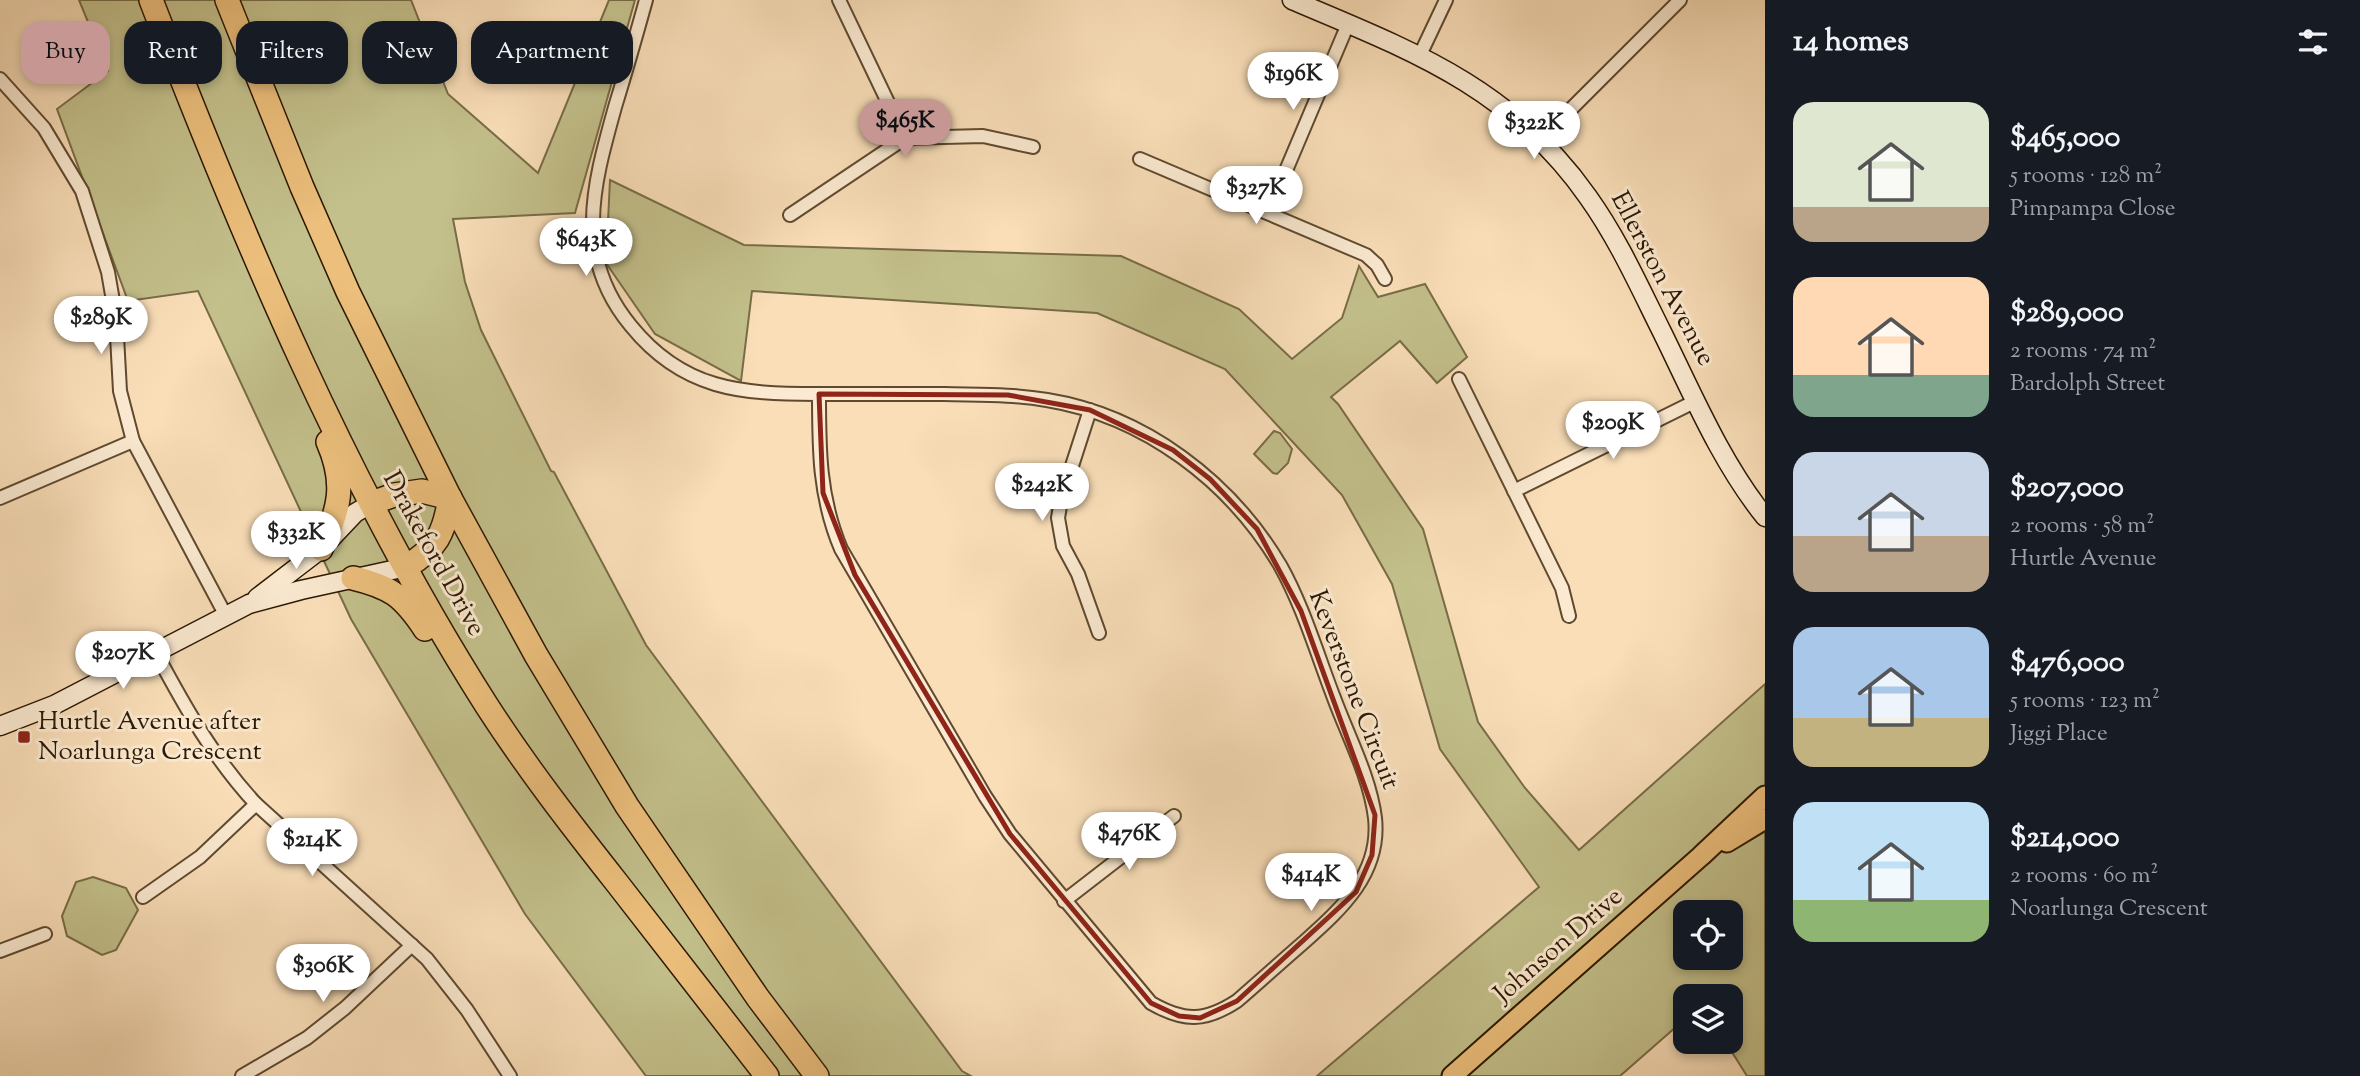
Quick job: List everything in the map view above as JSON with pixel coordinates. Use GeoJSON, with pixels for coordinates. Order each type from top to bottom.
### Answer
{"type":"FeatureCollection","features":[{"type":"Feature","properties":{"kind":"highway","name":"Drakeford Drive"},"geometry":{"type":"LineString","coordinates":[[151,0],[200,127],[299,354],[406,567],[488,706],[572,825],[767,1076]]}},
{"type":"Feature","properties":{"kind":"highway","name":"Drakeford Drive"},"geometry":{"type":"LineString","coordinates":[[227,0],[262,90],[348,292],[450,498],[536,655],[627,806],[758,998],[817,1076]]}},
{"type":"Feature","properties":{"kind":"highway"},"geometry":{"type":"LineString","coordinates":[[299,354],[301,385],[338,464],[339,498],[333,523],[321,549]]}},
{"type":"Feature","properties":{"kind":"highway"},"geometry":{"type":"LineString","coordinates":[[372,503],[394,495],[422,491],[450,498],[445,526],[437,542],[406,567]]}},
{"type":"Feature","properties":{"kind":"highway"},"geometry":{"type":"LineString","coordinates":[[353,578],[377,584],[395,593],[409,605],[456,678],[488,706]]}},
{"type":"Feature","properties":{"kind":"main road","name":"Johnson Drive"},"geometry":{"type":"LineString","coordinates":[[1452,1076],[1765,796]]}},
{"type":"Feature","properties":{"kind":"main road","name":"Johnson Drive"},"geometry":{"type":"LineString","coordinates":[[1701,856],[1765,819]]}},
{"type":"Feature","properties":{"kind":"street","name":"Keverstone Circuit"},"geometry":{"type":"LineString","coordinates":[[646,0],[598,167],[593,201],[593,235],[606,284],[622,314],[646,343],[669,363],[699,379],[741,392],[1008,395],[1049,400],[1090,410],[1133,427],[1173,450],[1210,479],[1256,530],[1282,568],[1301,611],[1368,789],[1376,828],[1368,868],[1356,892],[1338,912],[1237,1001],[1220,1012],[1199,1018],[1179,1016],[1151,1003],[1010,834],[985,796],[841,549],[823,493],[819,453],[819,394]]}},
{"type":"Feature","properties":{"kind":"street"},"geometry":{"type":"LineString","coordinates":[[839,0],[905,138]]}},
{"type":"Feature","properties":{"kind":"street","name":"Ellerston Avenue"},"geometry":{"type":"LineString","coordinates":[[1292,0],[1420,55],[1483,92],[1540,140],[1588,195],[1614,237],[1727,461],[1765,517]]}},
{"type":"Feature","properties":{"kind":"street"},"geometry":{"type":"LineString","coordinates":[[1420,55],[1446,0]]}},
{"type":"Feature","properties":{"kind":"street"},"geometry":{"type":"LineString","coordinates":[[1540,140],[1680,0]]}},
{"type":"Feature","properties":{"kind":"street"},"geometry":{"type":"LineString","coordinates":[[1268,213],[1348,24]]}},
{"type":"Feature","properties":{"kind":"street"},"geometry":{"type":"LineString","coordinates":[[0,79],[44,128],[68,165],[88,206],[108,272],[116,318],[120,391],[133,441],[226,616]]}},
{"type":"Feature","properties":{"kind":"street"},"geometry":{"type":"LineString","coordinates":[[790,215],[905,138],[983,136],[1033,147]]}},
{"type":"Feature","properties":{"kind":"street"},"geometry":{"type":"LineString","coordinates":[[1140,159],[1366,255],[1377,265],[1385,279]]}},
{"type":"Feature","properties":{"kind":"street"},"geometry":{"type":"LineString","coordinates":[[1459,379],[1562,587],[1569,616]]}},
{"type":"Feature","properties":{"kind":"street"},"geometry":{"type":"LineString","coordinates":[[1514,491],[1696,401]]}},
{"type":"Feature","properties":{"kind":"street"},"geometry":{"type":"LineString","coordinates":[[1090,410],[1061,500],[1058,518],[1063,546],[1078,574],[1099,633]]}},
{"type":"Feature","properties":{"kind":"street"},"geometry":{"type":"LineString","coordinates":[[0,498],[133,441]]}},
{"type":"Feature","properties":{"kind":"street"},"geometry":{"type":"LineString","coordinates":[[0,726],[54,705],[249,604],[321,549],[355,513],[372,503]]}},
{"type":"Feature","properties":{"kind":"street"},"geometry":{"type":"LineString","coordinates":[[249,604],[406,567]]}},
{"type":"Feature","properties":{"kind":"street"},"geometry":{"type":"LineString","coordinates":[[156,653],[211,749],[256,804],[411,944],[467,1010],[510,1076]]}},
{"type":"Feature","properties":{"kind":"street"},"geometry":{"type":"LineString","coordinates":[[143,897],[200,857],[256,804]]}},
{"type":"Feature","properties":{"kind":"street"},"geometry":{"type":"LineString","coordinates":[[1064,901],[1174,816]]}},
{"type":"Feature","properties":{"kind":"street"},"geometry":{"type":"LineString","coordinates":[[0,951],[45,934]]}},
{"type":"Feature","properties":{"kind":"street"},"geometry":{"type":"LineString","coordinates":[[242,1076],[316,1030],[345,1008],[411,944]]}},
{"type":"Feature","properties":{"kind":"highlighted area"},"geometry":{"type":"Polygon","coordinates":[[[819,394],[1008,395],[1090,410],[1173,450],[1210,479],[1257,529],[1301,611],[1375,815],[1372,855],[1356,892],[1237,1001],[1200,1018],[1179,1016],[1151,1003],[1010,834],[855,575],[823,493],[819,394]]]}},
{"type":"Feature","properties":{"kind":"shaded area"},"geometry":{"type":"Polygon","coordinates":[[[79,0],[411,0],[419,21],[362,21],[362,84],[444,84],[448,94],[538,173],[575,84],[611,84],[575,213],[453,219],[465,282],[481,330],[551,471],[554,472],[646,645],[962,1071],[971,1076],[646,1076],[525,914],[351,619],[198,291],[128,301],[57,109],[91,84],[110,84],[110,21],[88,21],[79,0]]]}},
{"type":"Feature","properties":{"kind":"shaded area"},"geometry":{"type":"Polygon","coordinates":[[[609,0],[635,0],[629,21],[600,21],[609,0]]]}},
{"type":"Feature","properties":{"kind":"shaded area"},"geometry":{"type":"Polygon","coordinates":[[[610,180],[744,245],[1121,256],[1239,309],[1292,359],[1342,318],[1359,266],[1378,297],[1425,284],[1467,357],[1437,383],[1400,341],[1331,397],[1423,529],[1478,722],[1525,788],[1579,850],[1765,684],[1765,1076],[1747,1076],[1733,1054],[1743,1054],[1743,984],[1673,984],[1673,1030],[1620,1076],[1317,1076],[1539,887],[1440,749],[1392,584],[1342,495],[1225,369],[1097,313],[752,291],[741,381],[655,334],[606,263],[610,180]]]}},
{"type":"Feature","properties":{"kind":"shaded area"},"geometry":{"type":"Polygon","coordinates":[[[1274,431],[1280,433],[1292,449],[1288,463],[1277,474],[1254,454],[1274,431]]]}},
{"type":"Feature","properties":{"kind":"shaded area"},"geometry":{"type":"Polygon","coordinates":[[[93,877],[126,888],[138,910],[116,950],[102,955],[67,936],[62,916],[76,882],[93,877]]]}},
{"type":"Feature","properties":{"kind":"place","name":"Hurtle Avenue after Noarlunga Crescent"},"geometry":{"type":"Point","coordinates":[24,737]}}]}
